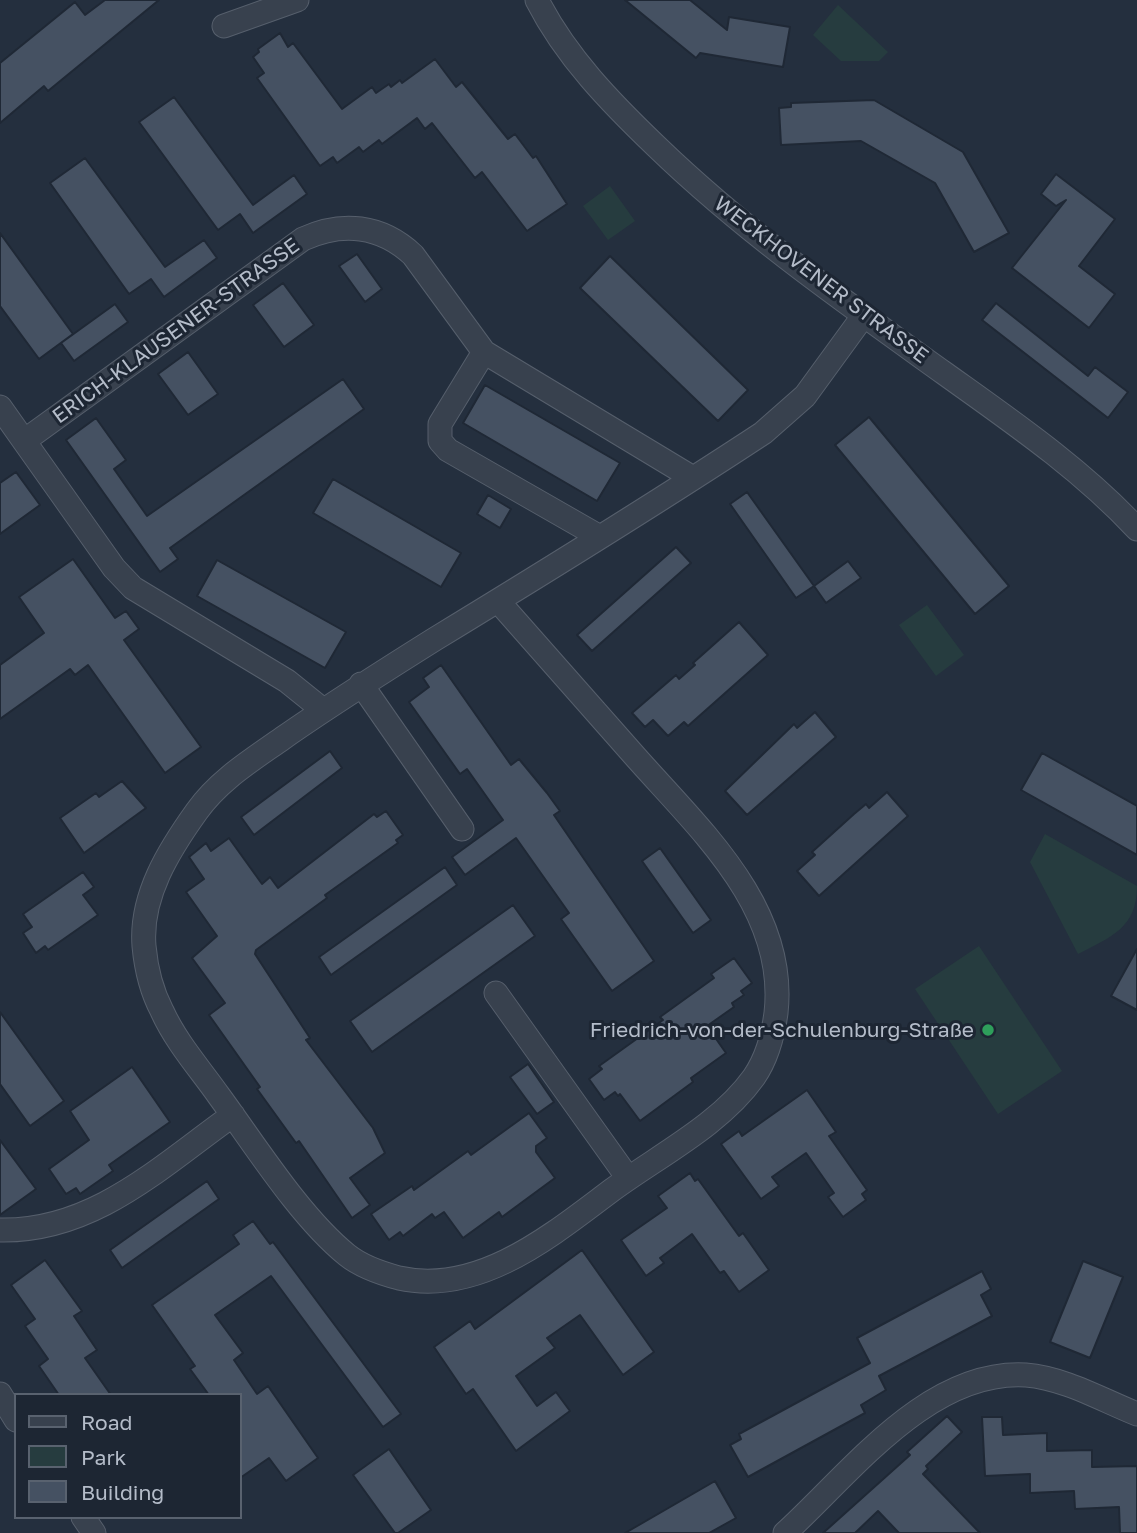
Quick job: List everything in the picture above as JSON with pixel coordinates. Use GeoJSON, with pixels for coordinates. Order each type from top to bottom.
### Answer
{"type":"FeatureCollection","features":[{"type":"Feature","properties":{"kind":"street"},"geometry":{"type":"LineString","coordinates":[[224,26],[297,0]]}},
{"type":"Feature","properties":{"kind":"street","name":"WECKHOVENER STRASSE"},"geometry":{"type":"LineString","coordinates":[[537,0],[564,46],[635,126],[699,187],[766,244],[1062,459],[1137,529]]}},
{"type":"Feature","properties":{"kind":"street","name":"ERICH-KLAUSENER-STRASSE"},"geometry":{"type":"LineString","coordinates":[[24,441],[286,250],[321,230],[340,227],[372,231],[402,244],[413,255],[484,352],[694,478]]}},
{"type":"Feature","properties":{"kind":"street"},"geometry":{"type":"LineString","coordinates":[[498,601],[722,856],[756,906],[774,953],[779,976],[774,1023],[757,1073],[720,1112],[566,1224],[502,1263],[449,1279],[426,1282],[402,1279],[363,1266],[336,1245],[233,1115],[174,1033],[154,993],[144,946],[148,901],[169,853],[202,804],[238,769],[361,684],[694,478],[789,412],[864,315]]}},
{"type":"Feature","properties":{"kind":"street"},"geometry":{"type":"LineString","coordinates":[[484,352],[440,424],[440,441],[449,450],[600,537]]}},
{"type":"Feature","properties":{"kind":"street"},"geometry":{"type":"LineString","coordinates":[[0,407],[114,568],[133,588],[287,681],[323,710]]}},
{"type":"Feature","properties":{"kind":"street"},"geometry":{"type":"LineString","coordinates":[[361,684],[462,829]]}},
{"type":"Feature","properties":{"kind":"street"},"geometry":{"type":"LineString","coordinates":[[496,993],[628,1178]]}},
{"type":"Feature","properties":{"kind":"street"},"geometry":{"type":"LineString","coordinates":[[0,1230],[61,1224],[99,1208],[233,1115]]}},
{"type":"Feature","properties":{"kind":"street"},"geometry":{"type":"LineString","coordinates":[[785,1533],[901,1425],[927,1405],[965,1385],[1026,1375],[1068,1385],[1137,1414]]}},
{"type":"Feature","properties":{"kind":"street"},"geometry":{"type":"LineString","coordinates":[[0,1394],[14,1417]]}},
{"type":"Feature","properties":{"kind":"green space"},"geometry":{"type":"Polygon","coordinates":[[[838,5],[888,52],[879,61],[841,61],[813,35],[838,5]]]}},
{"type":"Feature","properties":{"kind":"green space"},"geometry":{"type":"Polygon","coordinates":[[[610,186],[635,221],[608,240],[583,206],[610,186]]]}},
{"type":"Feature","properties":{"kind":"green space"},"geometry":{"type":"Polygon","coordinates":[[[927,605],[964,655],[936,676],[899,625],[927,605]]]}},
{"type":"Feature","properties":{"kind":"green space"},"geometry":{"type":"Polygon","coordinates":[[[1045,834],[1137,886],[1136,900],[1127,921],[1111,936],[1078,954],[1030,862],[1045,834]]]}},
{"type":"Feature","properties":{"kind":"green space","name":"Friedrich-von-der-Schulenburg-Straße"},"geometry":{"type":"Polygon","coordinates":[[[979,946],[1062,1071],[998,1114],[915,989],[979,946]]]}},
{"type":"Feature","properties":{"kind":"building"},"geometry":{"type":"Polygon","coordinates":[[[105,0],[159,0],[48,91],[44,86],[0,123],[0,63],[75,2],[85,15],[105,0]]]}},
{"type":"Feature","properties":{"kind":"building"},"geometry":{"type":"Polygon","coordinates":[[[625,0],[690,0],[727,30],[729,17],[790,27],[783,67],[700,53],[696,58],[625,0]]]}},
{"type":"Feature","properties":{"kind":"building"},"geometry":{"type":"Polygon","coordinates":[[[280,33],[288,47],[293,43],[342,109],[372,87],[376,93],[389,84],[391,87],[400,80],[402,83],[435,59],[456,87],[462,82],[508,139],[515,134],[533,158],[536,156],[567,204],[527,231],[482,172],[475,178],[432,123],[425,129],[417,118],[382,144],[379,140],[363,152],[359,147],[337,163],[333,157],[320,166],[257,78],[264,73],[253,57],[259,52],[258,49],[280,33]]]}},
{"type":"Feature","properties":{"kind":"building"},"geometry":{"type":"Polygon","coordinates":[[[174,97],[253,205],[294,175],[307,194],[253,233],[240,214],[218,230],[139,122],[174,97]]]}},
{"type":"Feature","properties":{"kind":"building"},"geometry":{"type":"Polygon","coordinates":[[[874,100],[963,152],[1009,233],[974,252],[935,183],[861,141],[781,145],[779,108],[791,107],[791,103],[874,100]]]}},
{"type":"Feature","properties":{"kind":"building"},"geometry":{"type":"Polygon","coordinates":[[[85,158],[165,267],[204,240],[217,258],[164,297],[151,279],[129,294],[50,183],[85,158]]]}},
{"type":"Feature","properties":{"kind":"building"},"geometry":{"type":"Polygon","coordinates":[[[1056,174],[1115,219],[1079,266],[1115,294],[1089,328],[1012,268],[1066,200],[1056,206],[1041,194],[1056,174]]]}},
{"type":"Feature","properties":{"kind":"building"},"geometry":{"type":"Polygon","coordinates":[[[0,233],[73,334],[39,359],[0,306],[0,233]]]}},
{"type":"Feature","properties":{"kind":"building"},"geometry":{"type":"Polygon","coordinates":[[[357,254],[382,289],[365,302],[339,266],[357,254]]]}},
{"type":"Feature","properties":{"kind":"building"},"geometry":{"type":"Polygon","coordinates":[[[610,256],[748,390],[718,421],[580,288],[610,256]]]}},
{"type":"Feature","properties":{"kind":"building"},"geometry":{"type":"Polygon","coordinates":[[[283,283],[314,325],[284,347],[253,305],[283,283]]]}},
{"type":"Feature","properties":{"kind":"building"},"geometry":{"type":"Polygon","coordinates":[[[996,303],[1088,376],[1095,367],[1128,392],[1108,418],[982,320],[996,303]]]}},
{"type":"Feature","properties":{"kind":"building"},"geometry":{"type":"Polygon","coordinates":[[[115,304],[128,322],[74,361],[61,343],[115,304]]]}},
{"type":"Feature","properties":{"kind":"building"},"geometry":{"type":"Polygon","coordinates":[[[188,352],[218,394],[188,415],[158,374],[188,352]]]}},
{"type":"Feature","properties":{"kind":"building"},"geometry":{"type":"Polygon","coordinates":[[[343,379],[364,409],[170,548],[178,559],[160,572],[66,440],[96,418],[126,460],[114,469],[147,516],[343,379]]]}},
{"type":"Feature","properties":{"kind":"building"},"geometry":{"type":"Polygon","coordinates":[[[485,385],[620,463],[597,501],[463,423],[485,385]]]}},
{"type":"Feature","properties":{"kind":"building"},"geometry":{"type":"Polygon","coordinates":[[[869,417],[1009,586],[975,614],[835,445],[869,417]]]}},
{"type":"Feature","properties":{"kind":"building"},"geometry":{"type":"Polygon","coordinates":[[[16,472],[40,505],[0,534],[0,483],[16,472]]]}},
{"type":"Feature","properties":{"kind":"building"},"geometry":{"type":"Polygon","coordinates":[[[333,479],[461,553],[441,587],[313,513],[333,479]]]}},
{"type":"Feature","properties":{"kind":"building"},"geometry":{"type":"Polygon","coordinates":[[[747,492],[814,586],[796,598],[730,504],[747,492]]]}},
{"type":"Feature","properties":{"kind":"building"},"geometry":{"type":"Polygon","coordinates":[[[488,495],[511,509],[500,528],[477,514],[488,495]]]}},
{"type":"Feature","properties":{"kind":"building"},"geometry":{"type":"Polygon","coordinates":[[[676,547],[691,563],[592,651],[577,635],[676,547]]]}},
{"type":"Feature","properties":{"kind":"building"},"geometry":{"type":"Polygon","coordinates":[[[73,559],[115,618],[126,611],[139,629],[124,640],[201,747],[165,773],[88,665],[75,675],[70,669],[0,719],[0,665],[44,633],[19,597],[73,559]]]}},
{"type":"Feature","properties":{"kind":"building"},"geometry":{"type":"Polygon","coordinates":[[[217,560],[346,632],[325,668],[197,596],[217,560]]]}},
{"type":"Feature","properties":{"kind":"building"},"geometry":{"type":"Polygon","coordinates":[[[848,561],[861,578],[826,603],[814,586],[848,561]]]}},
{"type":"Feature","properties":{"kind":"building"},"geometry":{"type":"Polygon","coordinates":[[[739,622],[768,655],[688,726],[684,722],[668,736],[653,720],[645,727],[632,713],[676,675],[679,679],[739,622]]]}},
{"type":"Feature","properties":{"kind":"building"},"geometry":{"type":"Polygon","coordinates":[[[441,665],[511,765],[519,759],[560,811],[554,815],[654,961],[612,991],[561,919],[569,913],[516,838],[465,875],[452,857],[503,820],[467,769],[460,774],[409,702],[429,687],[423,678],[441,665]]]}},
{"type":"Feature","properties":{"kind":"building"},"geometry":{"type":"Polygon","coordinates":[[[815,712],[836,737],[747,815],[725,791],[794,724],[797,728],[815,712]]]}},
{"type":"Feature","properties":{"kind":"building"},"geometry":{"type":"Polygon","coordinates":[[[330,751],[342,768],[254,835],[241,817],[330,751]]]}},
{"type":"Feature","properties":{"kind":"building"},"geometry":{"type":"Polygon","coordinates":[[[1042,753],[1137,806],[1137,855],[1021,790],[1042,753]]]}},
{"type":"Feature","properties":{"kind":"building"},"geometry":{"type":"Polygon","coordinates":[[[122,781],[146,808],[84,853],[60,818],[96,793],[99,797],[122,781]]]}},
{"type":"Feature","properties":{"kind":"building"},"geometry":{"type":"Polygon","coordinates":[[[887,792],[908,816],[819,896],[797,871],[815,855],[812,852],[854,814],[866,804],[869,808],[887,792]]]}},
{"type":"Feature","properties":{"kind":"building"},"geometry":{"type":"Polygon","coordinates":[[[386,811],[403,835],[396,840],[398,843],[325,895],[327,898],[256,950],[255,954],[310,1038],[306,1040],[373,1128],[385,1153],[350,1178],[370,1205],[352,1218],[299,1141],[296,1143],[257,1089],[260,1087],[209,1015],[225,1003],[192,958],[217,936],[186,892],[204,879],[189,857],[206,843],[211,851],[229,838],[262,884],[270,877],[278,888],[374,814],[377,817],[386,811]]]}},
{"type":"Feature","properties":{"kind":"building"},"geometry":{"type":"Polygon","coordinates":[[[660,848],[711,920],[693,933],[642,861],[660,848]]]}},
{"type":"Feature","properties":{"kind":"building"},"geometry":{"type":"Polygon","coordinates":[[[445,867],[457,885],[331,975],[319,957],[445,867]]]}},
{"type":"Feature","properties":{"kind":"building"},"geometry":{"type":"Polygon","coordinates":[[[83,872],[94,887],[83,895],[98,915],[48,950],[45,946],[36,953],[23,933],[32,927],[23,914],[83,872]]]}},
{"type":"Feature","properties":{"kind":"building"},"geometry":{"type":"Polygon","coordinates":[[[513,905],[535,936],[372,1052],[350,1021],[513,905]]]}},
{"type":"Feature","properties":{"kind":"building"},"geometry":{"type":"Polygon","coordinates":[[[1137,949],[1137,1010],[1111,996],[1137,949]]]}},
{"type":"Feature","properties":{"kind":"building"},"geometry":{"type":"Polygon","coordinates":[[[734,958],[752,983],[741,991],[744,995],[732,1003],[734,1007],[707,1026],[726,1053],[691,1078],[693,1082],[640,1121],[620,1094],[618,1096],[615,1092],[604,1100],[589,1079],[602,1069],[599,1066],[663,1020],[660,1017],[714,978],[711,974],[734,958]]]}},
{"type":"Feature","properties":{"kind":"building"},"geometry":{"type":"Polygon","coordinates":[[[0,1012],[64,1101],[30,1126],[0,1084],[0,1012]]]}},
{"type":"Feature","properties":{"kind":"building"},"geometry":{"type":"Polygon","coordinates":[[[528,1064],[554,1102],[537,1114],[510,1077],[528,1064]]]}},
{"type":"Feature","properties":{"kind":"building"},"geometry":{"type":"Polygon","coordinates":[[[132,1067],[170,1122],[109,1165],[113,1171],[80,1194],[76,1188],[66,1194],[49,1169],[89,1140],[70,1111],[132,1067]]]}},
{"type":"Feature","properties":{"kind":"building"},"geometry":{"type":"Polygon","coordinates":[[[807,1090],[836,1132],[829,1136],[867,1190],[862,1194],[866,1200],[843,1217],[828,1197],[834,1193],[806,1153],[772,1177],[779,1186],[761,1199],[721,1144],[739,1131],[742,1136],[807,1090]]]}},
{"type":"Feature","properties":{"kind":"building"},"geometry":{"type":"Polygon","coordinates":[[[529,1113],[547,1138],[536,1146],[536,1152],[555,1178],[502,1217],[499,1212],[463,1238],[444,1212],[435,1218],[432,1214],[403,1236],[400,1232],[389,1240],[371,1214],[412,1186],[414,1190],[468,1151],[471,1155],[529,1113]]]}},
{"type":"Feature","properties":{"kind":"building"},"geometry":{"type":"Polygon","coordinates":[[[0,1140],[36,1189],[0,1215],[0,1140]]]}},
{"type":"Feature","properties":{"kind":"building"},"geometry":{"type":"Polygon","coordinates":[[[690,1173],[695,1181],[698,1179],[739,1236],[743,1233],[769,1270],[739,1292],[724,1271],[720,1273],[692,1234],[660,1258],[664,1263],[646,1276],[621,1240],[667,1208],[658,1196],[690,1173]]]}},
{"type":"Feature","properties":{"kind":"building"},"geometry":{"type":"Polygon","coordinates":[[[207,1181],[219,1199],[122,1268],[110,1250],[207,1181]]]}},
{"type":"Feature","properties":{"kind":"building"},"geometry":{"type":"Polygon","coordinates":[[[253,1221],[270,1244],[273,1242],[401,1414],[383,1427],[271,1276],[215,1315],[243,1353],[234,1360],[257,1394],[268,1386],[318,1458],[286,1481],[269,1458],[242,1477],[242,1393],[208,1393],[190,1369],[195,1366],[152,1305],[239,1244],[233,1235],[253,1221]]]}},
{"type":"Feature","properties":{"kind":"building"},"geometry":{"type":"Polygon","coordinates":[[[582,1250],[654,1352],[623,1375],[580,1315],[547,1338],[555,1348],[516,1376],[537,1406],[556,1392],[570,1411],[516,1451],[473,1389],[466,1394],[434,1347],[470,1321],[475,1329],[582,1250]]]}},
{"type":"Feature","properties":{"kind":"building"},"geometry":{"type":"Polygon","coordinates":[[[45,1260],[82,1311],[74,1316],[97,1350],[85,1358],[110,1393],[58,1393],[39,1366],[48,1359],[25,1326],[35,1319],[11,1285],[45,1260]]]}},
{"type":"Feature","properties":{"kind":"building"},"geometry":{"type":"Polygon","coordinates":[[[1083,1261],[1123,1277],[1090,1358],[1050,1342],[1083,1261]]]}},
{"type":"Feature","properties":{"kind":"building"},"geometry":{"type":"Polygon","coordinates":[[[982,1271],[991,1289],[981,1295],[992,1316],[879,1376],[886,1390],[861,1405],[865,1413],[748,1477],[730,1445],[741,1439],[739,1434],[870,1363],[857,1338],[982,1271]]]}},
{"type":"Feature","properties":{"kind":"building"},"geometry":{"type":"Polygon","coordinates":[[[947,1416],[962,1432],[926,1466],[928,1469],[923,1474],[980,1533],[899,1533],[878,1511],[855,1533],[823,1533],[910,1455],[907,1452],[947,1416]]]}},
{"type":"Feature","properties":{"kind":"building"},"geometry":{"type":"Polygon","coordinates":[[[982,1417],[1002,1417],[1003,1435],[1047,1433],[1047,1451],[1092,1450],[1092,1467],[1137,1466],[1137,1533],[1120,1533],[1119,1507],[1075,1509],[1074,1491],[1030,1493],[1030,1474],[985,1476],[982,1417]]]}},
{"type":"Feature","properties":{"kind":"building"},"geometry":{"type":"Polygon","coordinates":[[[389,1449],[431,1510],[398,1533],[395,1533],[353,1475],[389,1449]]]}},
{"type":"Feature","properties":{"kind":"building"},"geometry":{"type":"Polygon","coordinates":[[[715,1481],[736,1518],[709,1533],[625,1533],[715,1481]]]}},
{"type":"Feature","properties":{"kind":"place","name":"Friedrich-von-der-Schulenburg-Straße"},"geometry":{"type":"Point","coordinates":[988,1030]}}]}
